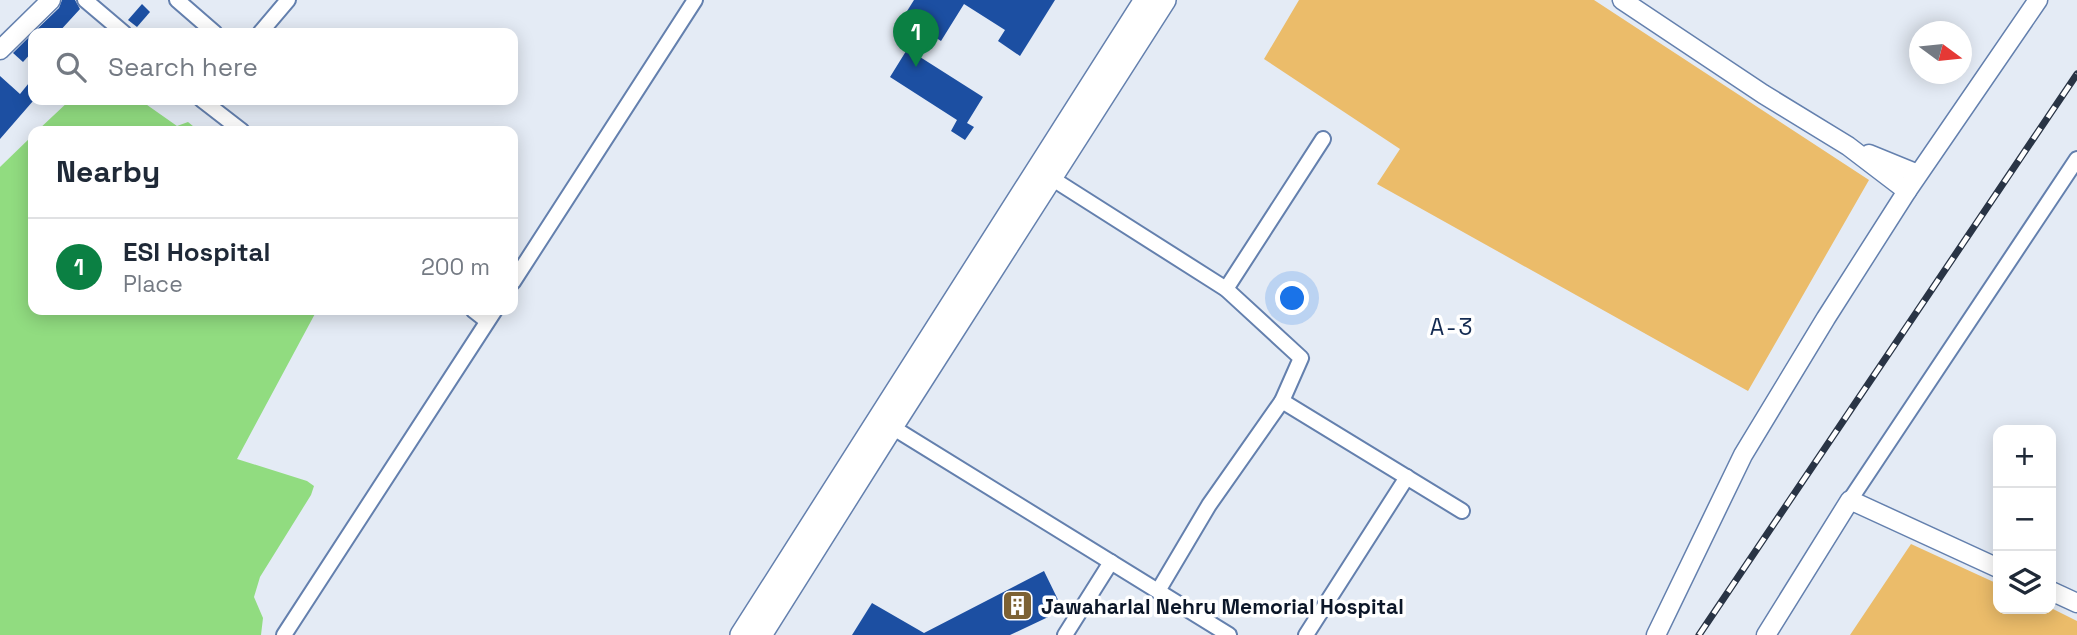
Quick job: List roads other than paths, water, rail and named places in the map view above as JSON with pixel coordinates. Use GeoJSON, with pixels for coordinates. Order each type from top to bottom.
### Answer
{"type":"FeatureCollection","features":[{"type":"Feature","properties":{"kind":"main road"},"geometry":{"type":"LineString","coordinates":[[761,635],[892,427],[1144,0]]}},
{"type":"Feature","properties":{"kind":"main road"},"geometry":{"type":"LineString","coordinates":[[741,635],[1044,173],[1165,0]]}},
{"type":"Feature","properties":{"kind":"street"},"geometry":{"type":"LineString","coordinates":[[0,50],[51,0]]}},
{"type":"Feature","properties":{"kind":"street"},"geometry":{"type":"LineString","coordinates":[[85,0],[118,28]]}},
{"type":"Feature","properties":{"kind":"street"},"geometry":{"type":"LineString","coordinates":[[177,0],[209,28]]}},
{"type":"Feature","properties":{"kind":"street"},"geometry":{"type":"LineString","coordinates":[[518,274],[695,0]]}},
{"type":"Feature","properties":{"kind":"street"},"geometry":{"type":"LineString","coordinates":[[1622,0],[1763,94],[1848,146],[1907,191]]}},
{"type":"Feature","properties":{"kind":"street"},"geometry":{"type":"LineString","coordinates":[[1656,635],[1743,455],[1918,174],[2038,0]]}},
{"type":"Feature","properties":{"kind":"street"},"geometry":{"type":"LineString","coordinates":[[264,28],[285,1]]}},
{"type":"Feature","properties":{"kind":"street"},"geometry":{"type":"LineString","coordinates":[[208,105],[236,126]]}},
{"type":"Feature","properties":{"kind":"street"},"geometry":{"type":"LineString","coordinates":[[1226,289],[1323,139]]}},
{"type":"Feature","properties":{"kind":"street"},"geometry":{"type":"LineString","coordinates":[[1848,146],[1918,174]]}},
{"type":"Feature","properties":{"kind":"street"},"geometry":{"type":"LineString","coordinates":[[1766,635],[1850,500],[2077,159]]}},
{"type":"Feature","properties":{"kind":"street"},"geometry":{"type":"LineString","coordinates":[[1044,173],[1226,289],[1301,358],[1282,401],[1209,505],[1158,590]]}},
{"type":"Feature","properties":{"kind":"street"},"geometry":{"type":"LineString","coordinates":[[284,635],[491,315]]}},
{"type":"Feature","properties":{"kind":"street"},"geometry":{"type":"LineString","coordinates":[[1282,401],[1462,511]]}},
{"type":"Feature","properties":{"kind":"street"},"geometry":{"type":"LineString","coordinates":[[892,427],[1229,635]]}},
{"type":"Feature","properties":{"kind":"street"},"geometry":{"type":"LineString","coordinates":[[1306,635],[1407,477]]}},
{"type":"Feature","properties":{"kind":"street"},"geometry":{"type":"LineString","coordinates":[[1850,500],[1993,566]]}},
{"type":"Feature","properties":{"kind":"street"},"geometry":{"type":"LineString","coordinates":[[1065,635],[1111,562]]}},
{"type":"Feature","properties":{"kind":"street"},"geometry":{"type":"LineString","coordinates":[[2056,594],[2077,603]]}},
{"type":"Feature","properties":{"kind":"railway"},"geometry":{"type":"LineString","coordinates":[[1699,635],[2077,74]]}},
{"type":"Feature","properties":{"kind":"place","name":"ESI Hospital"},"geometry":{"type":"Point","coordinates":[916,67]}},
{"type":"Feature","properties":{"kind":"place","name":"Jawaharlal Nehru Memorial Hospital"},"geometry":{"type":"Point","coordinates":[1018,606]}},
{"type":"Feature","properties":{"kind":"district","name":"A-3"},"geometry":{"type":"Point","coordinates":[1452,327]}}]}
